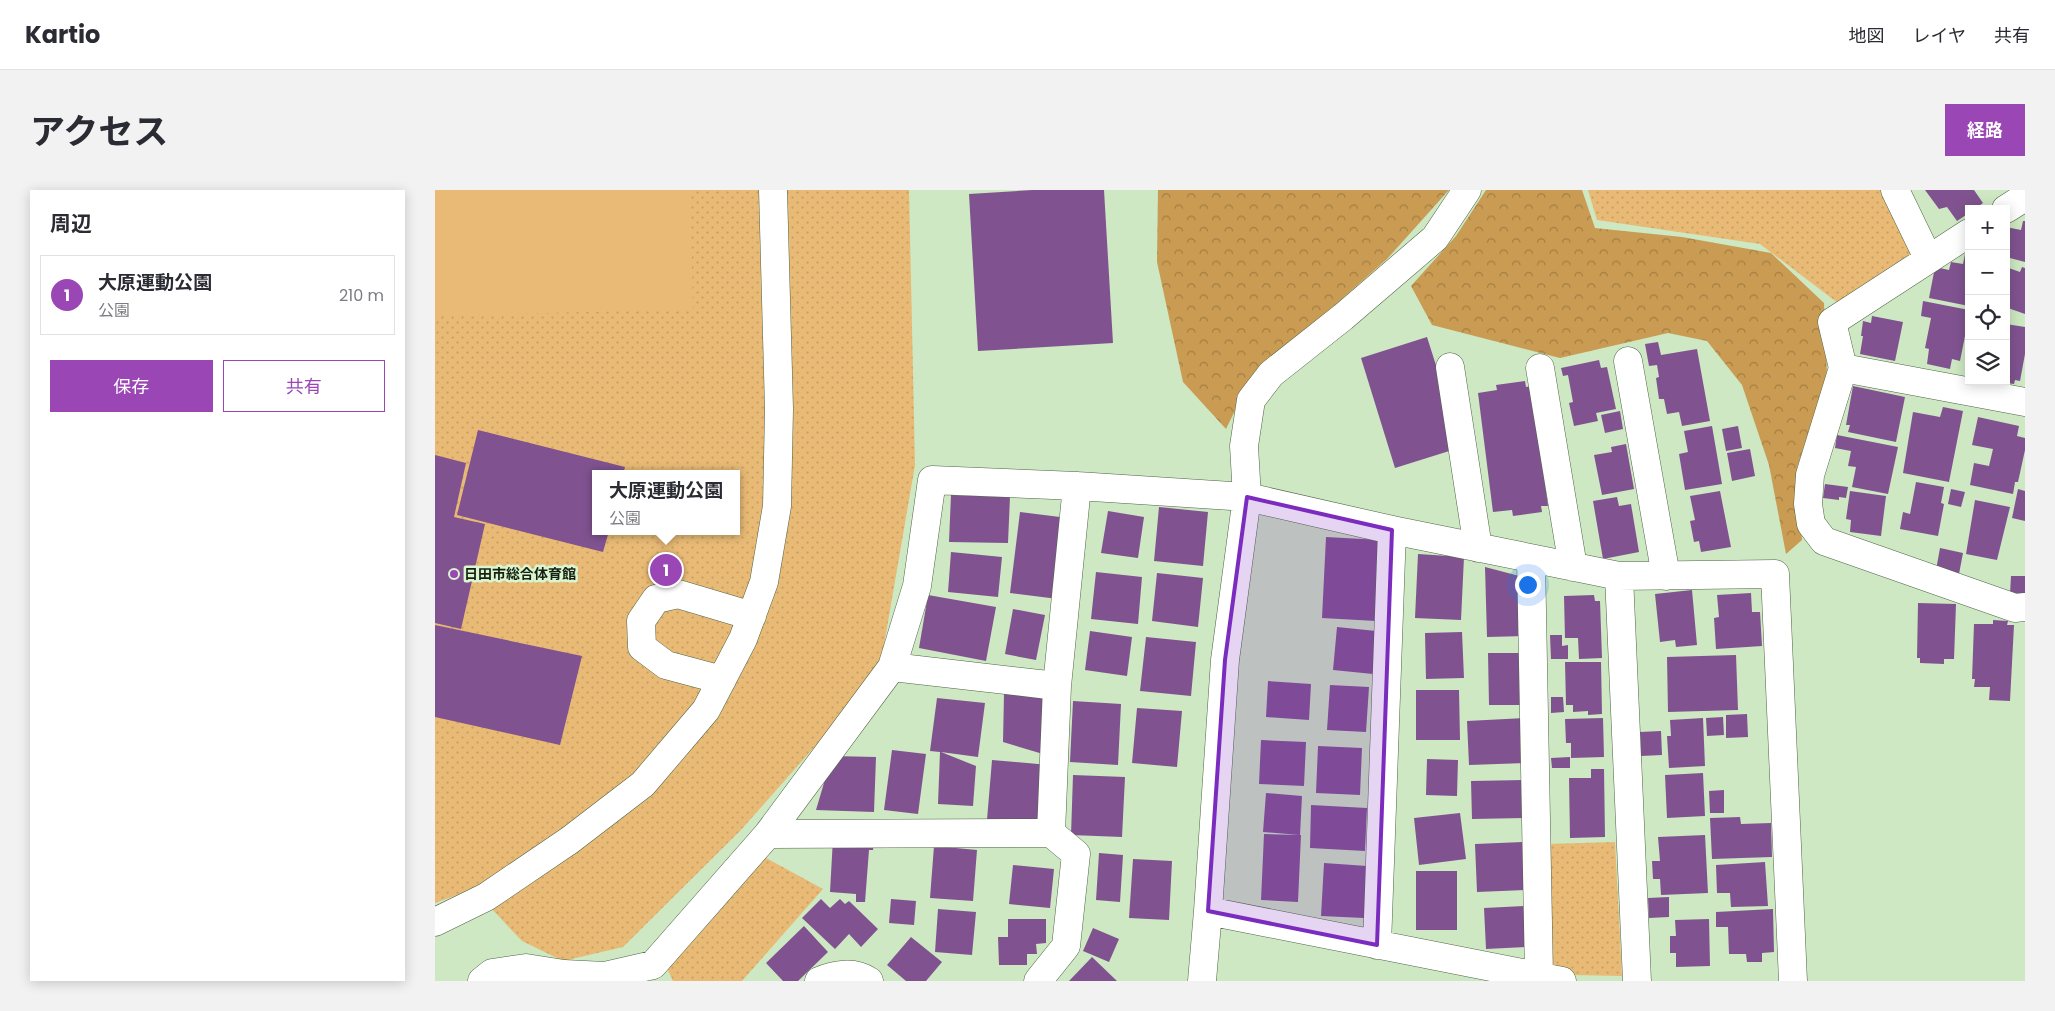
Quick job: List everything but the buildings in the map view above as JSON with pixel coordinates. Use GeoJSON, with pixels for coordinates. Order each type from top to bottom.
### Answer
{"type":"FeatureCollection","features":[{"type":"Feature","properties":{"kind":"street"},"geometry":{"type":"LineString","coordinates":[[435,922],[485,897],[570,840],[643,784],[706,710],[743,639],[765,582],[777,506],[779,409],[773,190]]}},
{"type":"Feature","properties":{"kind":"street"},"geometry":{"type":"LineString","coordinates":[[1202,981],[1209,912],[1225,660],[1247,498],[1244,446],[1251,400],[1271,374],[1343,317],[1435,238],[1467,190]]}},
{"type":"Feature","properties":{"kind":"street"},"geometry":{"type":"LineString","coordinates":[[1895,190],[1928,258]]}},
{"type":"Feature","properties":{"kind":"street"},"geometry":{"type":"LineString","coordinates":[[2010,207],[2025,198]]}},
{"type":"Feature","properties":{"kind":"street"},"geometry":{"type":"LineString","coordinates":[[1965,235],[1832,322],[1843,368],[1810,475],[1807,504],[1811,524],[1824,541],[2015,608],[2025,607]]}},
{"type":"Feature","properties":{"kind":"street"},"geometry":{"type":"LineString","coordinates":[[1628,361],[1666,576]]}},
{"type":"Feature","properties":{"kind":"street"},"geometry":{"type":"LineString","coordinates":[[1450,367],[1478,548]]}},
{"type":"Feature","properties":{"kind":"street"},"geometry":{"type":"LineString","coordinates":[[1540,368],[1573,567]]}},
{"type":"Feature","properties":{"kind":"street"},"geometry":{"type":"LineString","coordinates":[[1843,368],[2025,402]]}},
{"type":"Feature","properties":{"kind":"street"},"geometry":{"type":"LineString","coordinates":[[482,981],[492,973],[526,968],[564,974],[605,976],[656,973],[768,834],[892,667],[917,586],[932,480],[1077,486],[1247,498],[1392,530],[1619,576],[1775,574],[1793,981]]}},
{"type":"Feature","properties":{"kind":"street"},"geometry":{"type":"LineString","coordinates":[[1051,833],[1057,686],[1077,486]]}},
{"type":"Feature","properties":{"kind":"street"},"geometry":{"type":"LineString","coordinates":[[1377,945],[1392,530]]}},
{"type":"Feature","properties":{"kind":"street"},"geometry":{"type":"LineString","coordinates":[[1209,912],[1551,979],[1531,558]]}},
{"type":"Feature","properties":{"kind":"street"},"geometry":{"type":"LineString","coordinates":[[1619,576],[1637,981]]}},
{"type":"Feature","properties":{"kind":"street"},"geometry":{"type":"LineString","coordinates":[[722,680],[666,664],[642,647],[641,622],[656,599],[678,594],[752,616]]}},
{"type":"Feature","properties":{"kind":"street"},"geometry":{"type":"LineString","coordinates":[[892,667],[1057,686]]}},
{"type":"Feature","properties":{"kind":"street"},"geometry":{"type":"LineString","coordinates":[[768,834],[1051,833],[1077,854],[1067,946],[1038,981]]}},
{"type":"Feature","properties":{"kind":"street"},"geometry":{"type":"LineString","coordinates":[[819,981],[842,974],[860,975],[869,981]]}},
{"type":"Feature","properties":{"kind":"highlighted area"},"geometry":{"type":"Polygon","coordinates":[[[1247,497],[1392,530],[1377,945],[1208,911],[1225,660],[1247,497]]]}},
{"type":"Feature","properties":{"kind":"shaded area"},"geometry":{"type":"Polygon","coordinates":[[[435,190],[909,190],[915,465],[879,674],[740,831],[623,947],[563,961],[522,941],[473,889],[435,903],[435,190]]]}},
{"type":"Feature","properties":{"kind":"shaded area"},"geometry":{"type":"Polygon","coordinates":[[[435,190],[690,190],[693,309],[435,316],[435,190]]]}},
{"type":"Feature","properties":{"kind":"shaded area"},"geometry":{"type":"Polygon","coordinates":[[[1588,190],[1884,190],[1915,252],[1838,303],[1760,244],[1597,220],[1588,190]]]}},
{"type":"Feature","properties":{"kind":"shaded area"},"geometry":{"type":"Polygon","coordinates":[[[1615,842],[1622,976],[1573,975],[1550,967],[1546,844],[1615,842]]]}},
{"type":"Feature","properties":{"kind":"shaded area"},"geometry":{"type":"Polygon","coordinates":[[[759,854],[823,889],[742,981],[673,981],[664,962],[759,854]]]}},
{"type":"Feature","properties":{"kind":"green space"},"geometry":{"type":"Polygon","coordinates":[[[1158,190],[1449,190],[1387,259],[1250,380],[1226,429],[1183,382],[1157,262],[1158,190]]]}},
{"type":"Feature","properties":{"kind":"green space"},"geometry":{"type":"Polygon","coordinates":[[[1486,190],[1582,190],[1595,228],[1682,237],[1771,253],[1824,303],[1827,375],[1797,468],[1802,540],[1786,554],[1769,465],[1742,385],[1707,341],[1668,333],[1560,358],[1432,325],[1411,286],[1456,236],[1486,190]]]}},
{"type":"Feature","properties":{"kind":"place","name":"大原運動公園"},"geometry":{"type":"Point","coordinates":[666,570]}},
{"type":"Feature","properties":{"kind":"place","name":"日田市総合体育館"},"geometry":{"type":"Point","coordinates":[454,574]}}]}
